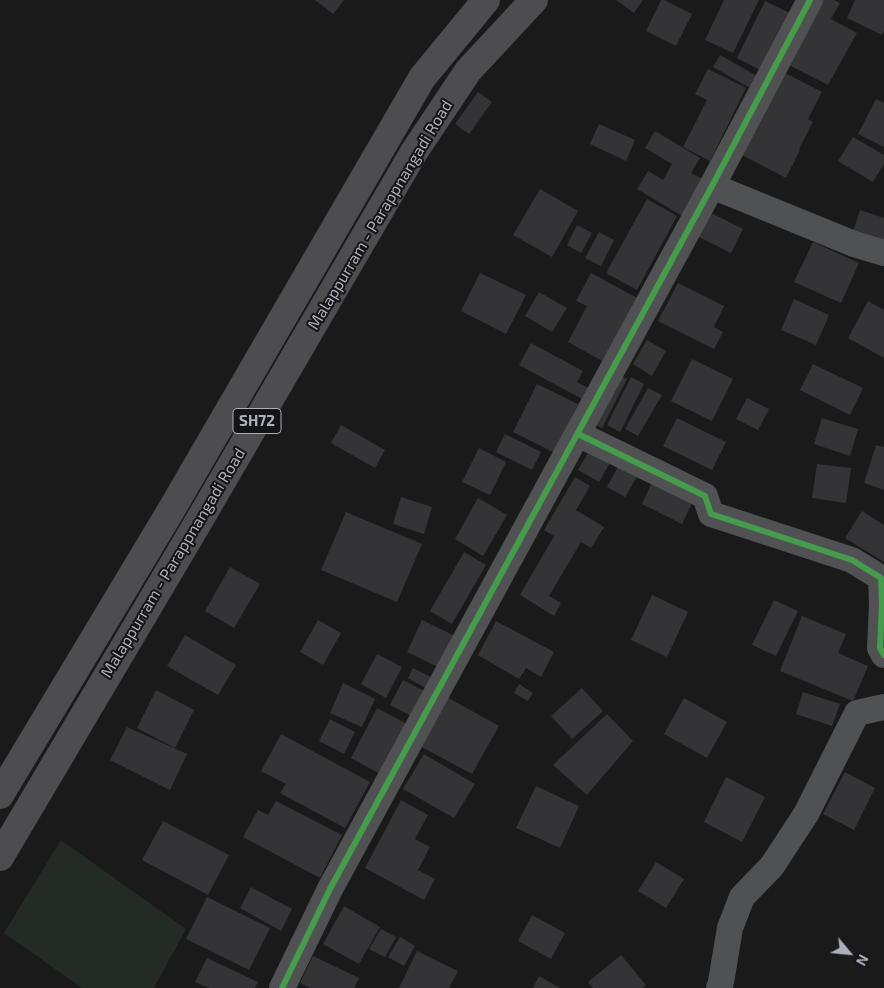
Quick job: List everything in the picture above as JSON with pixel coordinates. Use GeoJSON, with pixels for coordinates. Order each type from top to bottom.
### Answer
{"type":"FeatureCollection","features":[{"type":"Feature","properties":{"kind":"main road","name":"Malappurram - Parappnangadi Road"},"geometry":{"type":"LineString","coordinates":[[0,795],[170,512],[422,78],[486,0]]}},
{"type":"Feature","properties":{"kind":"main road","name":"Malappurram - Parappnangadi Road"},"geometry":{"type":"LineString","coordinates":[[0,857],[414,152],[468,71],[534,0]]}},
{"type":"Feature","properties":{"kind":"street"},"geometry":{"type":"LineString","coordinates":[[282,988],[320,909],[712,186],[810,0]]}},
{"type":"Feature","properties":{"kind":"street"},"geometry":{"type":"LineString","coordinates":[[712,186],[854,244],[884,253]]}},
{"type":"Feature","properties":{"kind":"street"},"geometry":{"type":"LineString","coordinates":[[578,434],[705,496],[711,514],[852,560],[881,578],[883,648]]}},
{"type":"Feature","properties":{"kind":"street"},"geometry":{"type":"LineString","coordinates":[[719,988],[730,928],[742,897],[772,866],[806,814],[857,713],[884,707]]}},
{"type":"Feature","properties":{"kind":"shaded area"},"geometry":{"type":"Polygon","coordinates":[[[61,840],[186,929],[154,988],[82,988],[4,933],[61,840]]]}},
{"type":"Feature","properties":{"kind":"building"},"geometry":{"type":"Polygon","coordinates":[[[315,0],[344,0],[333,14],[315,0]]]}},
{"type":"Feature","properties":{"kind":"building"},"geometry":{"type":"Polygon","coordinates":[[[616,0],[643,0],[634,13],[616,0]]]}},
{"type":"Feature","properties":{"kind":"building"},"geometry":{"type":"Polygon","coordinates":[[[661,0],[692,14],[676,46],[646,31],[661,0]]]}},
{"type":"Feature","properties":{"kind":"building"},"geometry":{"type":"Polygon","coordinates":[[[724,0],[759,0],[733,53],[705,40],[724,0]]]}},
{"type":"Feature","properties":{"kind":"building"},"geometry":{"type":"Polygon","coordinates":[[[822,0],[834,0],[840,3],[831,19],[857,33],[828,85],[789,65],[822,0]]]}},
{"type":"Feature","properties":{"kind":"building"},"geometry":{"type":"Polygon","coordinates":[[[855,0],[884,0],[884,31],[882,35],[847,18],[855,0]]]}},
{"type":"Feature","properties":{"kind":"building"},"geometry":{"type":"Polygon","coordinates":[[[765,1],[792,14],[764,72],[737,58],[765,1]]]}},
{"type":"Feature","properties":{"kind":"building"},"geometry":{"type":"Polygon","coordinates":[[[720,55],[757,76],[750,88],[713,67],[720,55]]]}},
{"type":"Feature","properties":{"kind":"building"},"geometry":{"type":"Polygon","coordinates":[[[708,69],[746,88],[710,161],[683,147],[707,100],[695,94],[708,69]]]}},
{"type":"Feature","properties":{"kind":"building"},"geometry":{"type":"Polygon","coordinates":[[[783,72],[822,92],[808,119],[813,122],[786,178],[740,154],[783,72]]]}},
{"type":"Feature","properties":{"kind":"building"},"geometry":{"type":"Polygon","coordinates":[[[478,92],[492,102],[469,134],[455,124],[478,92]]]}},
{"type":"Feature","properties":{"kind":"building"},"geometry":{"type":"Polygon","coordinates":[[[876,99],[884,103],[884,147],[858,134],[876,99]]]}},
{"type":"Feature","properties":{"kind":"building"},"geometry":{"type":"Polygon","coordinates":[[[599,124],[635,140],[626,161],[590,144],[599,124]]]}},
{"type":"Feature","properties":{"kind":"building"},"geometry":{"type":"Polygon","coordinates":[[[655,131],[700,158],[691,173],[706,181],[684,217],[637,189],[648,171],[663,180],[672,164],[645,148],[655,131]]]}},
{"type":"Feature","properties":{"kind":"building"},"geometry":{"type":"Polygon","coordinates":[[[853,137],[884,155],[884,164],[873,182],[838,161],[853,137]]]}},
{"type":"Feature","properties":{"kind":"building"},"geometry":{"type":"Polygon","coordinates":[[[540,189],[578,211],[552,257],[513,235],[540,189]]]}},
{"type":"Feature","properties":{"kind":"building"},"geometry":{"type":"Polygon","coordinates":[[[647,199],[677,216],[637,290],[606,273],[647,199]]]}},
{"type":"Feature","properties":{"kind":"building"},"geometry":{"type":"Polygon","coordinates":[[[860,210],[884,218],[884,244],[851,238],[860,210]]]}},
{"type":"Feature","properties":{"kind":"building"},"geometry":{"type":"Polygon","coordinates":[[[709,212],[743,229],[731,253],[697,236],[709,212]]]}},
{"type":"Feature","properties":{"kind":"building"},"geometry":{"type":"Polygon","coordinates":[[[577,225],[592,233],[581,253],[567,245],[577,225]]]}},
{"type":"Feature","properties":{"kind":"building"},"geometry":{"type":"Polygon","coordinates":[[[599,232],[614,240],[601,266],[585,258],[599,232]]]}},
{"type":"Feature","properties":{"kind":"building"},"geometry":{"type":"Polygon","coordinates":[[[813,242],[859,263],[841,303],[794,282],[813,242]]]}},
{"type":"Feature","properties":{"kind":"building"},"geometry":{"type":"Polygon","coordinates":[[[480,273],[526,295],[506,334],[461,311],[480,273]]]}},
{"type":"Feature","properties":{"kind":"building"},"geometry":{"type":"Polygon","coordinates":[[[591,273],[639,299],[604,362],[568,342],[587,306],[576,301],[591,273]]]}},
{"type":"Feature","properties":{"kind":"building"},"geometry":{"type":"Polygon","coordinates":[[[678,283],[724,306],[714,327],[723,332],[714,349],[658,321],[678,283]]]}},
{"type":"Feature","properties":{"kind":"building"},"geometry":{"type":"Polygon","coordinates":[[[539,292],[567,308],[552,332],[525,316],[539,292]]]}},
{"type":"Feature","properties":{"kind":"building"},"geometry":{"type":"Polygon","coordinates":[[[794,299],[829,315],[816,345],[781,330],[794,299]]]}},
{"type":"Feature","properties":{"kind":"building"},"geometry":{"type":"Polygon","coordinates":[[[868,301],[884,310],[884,358],[848,338],[868,301]]]}},
{"type":"Feature","properties":{"kind":"building"},"geometry":{"type":"Polygon","coordinates":[[[647,340],[666,351],[652,376],[633,364],[647,340]]]}},
{"type":"Feature","properties":{"kind":"building"},"geometry":{"type":"Polygon","coordinates":[[[531,343],[583,371],[577,382],[590,389],[584,400],[519,365],[531,343]]]}},
{"type":"Feature","properties":{"kind":"building"},"geometry":{"type":"Polygon","coordinates":[[[692,359],[733,379],[712,421],[671,401],[692,359]]]}},
{"type":"Feature","properties":{"kind":"building"},"geometry":{"type":"Polygon","coordinates":[[[813,364],[863,388],[850,415],[800,390],[813,364]]]}},
{"type":"Feature","properties":{"kind":"building"},"geometry":{"type":"Polygon","coordinates":[[[613,373],[627,379],[602,428],[589,421],[613,373]]]}},
{"type":"Feature","properties":{"kind":"building"},"geometry":{"type":"Polygon","coordinates":[[[631,377],[644,384],[620,432],[607,425],[631,377]]]}},
{"type":"Feature","properties":{"kind":"building"},"geometry":{"type":"Polygon","coordinates":[[[537,384],[578,404],[555,453],[513,432],[537,384]]]}},
{"type":"Feature","properties":{"kind":"building"},"geometry":{"type":"Polygon","coordinates":[[[648,388],[662,395],[638,436],[625,429],[648,388]]]}},
{"type":"Feature","properties":{"kind":"building"},"geometry":{"type":"Polygon","coordinates":[[[747,398],[769,409],[758,430],[736,419],[747,398]]]}},
{"type":"Feature","properties":{"kind":"building"},"geometry":{"type":"Polygon","coordinates":[[[677,418],[726,442],[712,470],[663,446],[677,418]]]}},
{"type":"Feature","properties":{"kind":"building"},"geometry":{"type":"Polygon","coordinates":[[[822,418],[858,429],[850,456],[814,444],[822,418]]]}},
{"type":"Feature","properties":{"kind":"building"},"geometry":{"type":"Polygon","coordinates":[[[341,425],[385,450],[375,468],[331,443],[341,425]]]}},
{"type":"Feature","properties":{"kind":"building"},"geometry":{"type":"Polygon","coordinates":[[[505,434],[541,452],[532,470],[496,452],[505,434]]]}},
{"type":"Feature","properties":{"kind":"building"},"geometry":{"type":"Polygon","coordinates":[[[876,445],[884,447],[884,490],[864,483],[876,445]]]}},
{"type":"Feature","properties":{"kind":"building"},"geometry":{"type":"Polygon","coordinates":[[[479,448],[506,462],[490,495],[462,482],[479,448]]]}},
{"type":"Feature","properties":{"kind":"building"},"geometry":{"type":"Polygon","coordinates":[[[589,451],[610,463],[599,482],[578,470],[589,451]]]}},
{"type":"Feature","properties":{"kind":"building"},"geometry":{"type":"Polygon","coordinates":[[[817,464],[851,468],[846,503],[812,498],[817,464]]]}},
{"type":"Feature","properties":{"kind":"building"},"geometry":{"type":"Polygon","coordinates":[[[619,465],[638,475],[625,497],[607,487],[619,465]]]}},
{"type":"Feature","properties":{"kind":"building"},"geometry":{"type":"Polygon","coordinates":[[[575,477],[590,486],[576,510],[604,527],[591,548],[581,542],[549,596],[561,603],[554,616],[520,595],[554,536],[544,530],[575,477]]]}},
{"type":"Feature","properties":{"kind":"building"},"geometry":{"type":"Polygon","coordinates":[[[653,480],[694,499],[682,524],[642,504],[653,480]]]}},
{"type":"Feature","properties":{"kind":"building"},"geometry":{"type":"Polygon","coordinates":[[[401,497],[432,507],[424,534],[393,524],[401,497]]]}},
{"type":"Feature","properties":{"kind":"building"},"geometry":{"type":"Polygon","coordinates":[[[478,498],[507,515],[483,556],[455,539],[478,498]]]}},
{"type":"Feature","properties":{"kind":"building"},"geometry":{"type":"Polygon","coordinates":[[[862,511],[884,525],[884,562],[845,538],[862,511]]]}},
{"type":"Feature","properties":{"kind":"building"},"geometry":{"type":"Polygon","coordinates":[[[346,512],[422,544],[397,602],[321,570],[346,512]]]}},
{"type":"Feature","properties":{"kind":"building"},"geometry":{"type":"Polygon","coordinates":[[[464,552],[486,565],[452,624],[430,611],[464,552]]]}},
{"type":"Feature","properties":{"kind":"building"},"geometry":{"type":"Polygon","coordinates":[[[230,567],[260,584],[234,628],[205,611],[230,567]]]}},
{"type":"Feature","properties":{"kind":"building"},"geometry":{"type":"Polygon","coordinates":[[[652,595],[688,612],[667,657],[631,640],[652,595]]]}},
{"type":"Feature","properties":{"kind":"building"},"geometry":{"type":"Polygon","coordinates":[[[774,600],[798,611],[776,656],[752,645],[774,600]]]}},
{"type":"Feature","properties":{"kind":"building"},"geometry":{"type":"Polygon","coordinates":[[[802,616],[846,634],[838,653],[868,666],[853,701],[780,671],[802,616]]]}},
{"type":"Feature","properties":{"kind":"building"},"geometry":{"type":"Polygon","coordinates":[[[318,620],[341,633],[323,665],[300,652],[318,620]]]}},
{"type":"Feature","properties":{"kind":"building"},"geometry":{"type":"Polygon","coordinates":[[[422,620],[455,636],[440,668],[407,652],[422,620]]]}},
{"type":"Feature","properties":{"kind":"building"},"geometry":{"type":"Polygon","coordinates":[[[496,621],[554,652],[541,677],[526,668],[519,679],[478,655],[496,621]]]}},
{"type":"Feature","properties":{"kind":"building"},"geometry":{"type":"Polygon","coordinates":[[[185,635],[236,665],[218,695],[167,666],[185,635]]]}},
{"type":"Feature","properties":{"kind":"building"},"geometry":{"type":"Polygon","coordinates":[[[377,654],[402,667],[386,698],[361,684],[377,654]]]}},
{"type":"Feature","properties":{"kind":"building"},"geometry":{"type":"Polygon","coordinates":[[[413,668],[435,679],[429,690],[408,678],[413,668]]]}},
{"type":"Feature","properties":{"kind":"building"},"geometry":{"type":"Polygon","coordinates":[[[403,680],[428,693],[415,718],[390,705],[403,680]]]}},
{"type":"Feature","properties":{"kind":"building"},"geometry":{"type":"Polygon","coordinates":[[[343,683],[375,699],[362,727],[330,713],[343,683]]]}},
{"type":"Feature","properties":{"kind":"building"},"geometry":{"type":"Polygon","coordinates":[[[519,684],[533,693],[528,701],[514,693],[519,684]]]}},
{"type":"Feature","properties":{"kind":"building"},"geometry":{"type":"Polygon","coordinates":[[[582,688],[603,711],[572,739],[551,716],[582,688]]]}},
{"type":"Feature","properties":{"kind":"building"},"geometry":{"type":"Polygon","coordinates":[[[156,690],[194,710],[175,748],[137,728],[156,690]]]}},
{"type":"Feature","properties":{"kind":"building"},"geometry":{"type":"Polygon","coordinates":[[[803,692],[840,704],[832,726],[796,714],[803,692]]]}},
{"type":"Feature","properties":{"kind":"building"},"geometry":{"type":"Polygon","coordinates":[[[443,695],[499,726],[472,774],[416,744],[443,695]]]}},
{"type":"Feature","properties":{"kind":"building"},"geometry":{"type":"Polygon","coordinates":[[[684,698],[727,722],[707,758],[664,734],[684,698]]]}},
{"type":"Feature","properties":{"kind":"building"},"geometry":{"type":"Polygon","coordinates":[[[377,708],[409,725],[382,775],[351,758],[377,708]]]}},
{"type":"Feature","properties":{"kind":"building"},"geometry":{"type":"Polygon","coordinates":[[[607,714],[633,741],[587,795],[553,765],[607,714]]]}},
{"type":"Feature","properties":{"kind":"building"},"geometry":{"type":"Polygon","coordinates":[[[330,719],[355,732],[344,754],[319,741],[330,719]]]}},
{"type":"Feature","properties":{"kind":"building"},"geometry":{"type":"Polygon","coordinates":[[[127,727],[187,754],[170,790],[110,760],[127,727]]]}},
{"type":"Feature","properties":{"kind":"building"},"geometry":{"type":"Polygon","coordinates":[[[281,734],[370,782],[345,828],[280,793],[286,784],[261,771],[281,734]]]}},
{"type":"Feature","properties":{"kind":"building"},"geometry":{"type":"Polygon","coordinates":[[[424,754],[475,784],[454,818],[403,789],[424,754]]]}},
{"type":"Feature","properties":{"kind":"building"},"geometry":{"type":"Polygon","coordinates":[[[845,772],[875,788],[854,830],[823,814],[845,772]]]}},
{"type":"Feature","properties":{"kind":"building"},"geometry":{"type":"Polygon","coordinates":[[[726,777],[765,797],[742,842],[704,822],[726,777]]]}},
{"type":"Feature","properties":{"kind":"building"},"geometry":{"type":"Polygon","coordinates":[[[536,786],[579,806],[560,848],[516,828],[536,786]]]}},
{"type":"Feature","properties":{"kind":"building"},"geometry":{"type":"Polygon","coordinates":[[[401,800],[428,815],[415,839],[430,847],[418,870],[435,879],[424,900],[365,868],[401,800]]]}},
{"type":"Feature","properties":{"kind":"building"},"geometry":{"type":"Polygon","coordinates":[[[276,801],[342,835],[320,878],[243,837],[258,810],[268,815],[276,801]]]}},
{"type":"Feature","properties":{"kind":"building"},"geometry":{"type":"Polygon","coordinates":[[[163,821],[229,855],[208,895],[142,860],[163,821]]]}},
{"type":"Feature","properties":{"kind":"building"},"geometry":{"type":"Polygon","coordinates":[[[656,862],[684,879],[666,908],[638,891],[656,862]]]}},
{"type":"Feature","properties":{"kind":"building"},"geometry":{"type":"Polygon","coordinates":[[[251,887],[292,909],[281,931],[240,908],[251,887]]]}},
{"type":"Feature","properties":{"kind":"building"},"geometry":{"type":"Polygon","coordinates":[[[207,897],[270,928],[249,970],[186,939],[207,897]]]}},
{"type":"Feature","properties":{"kind":"building"},"geometry":{"type":"Polygon","coordinates":[[[344,906],[380,927],[359,964],[323,944],[344,906]]]}},
{"type":"Feature","properties":{"kind":"building"},"geometry":{"type":"Polygon","coordinates":[[[532,915],[565,933],[551,959],[518,941],[532,915]]]}},
{"type":"Feature","properties":{"kind":"building"},"geometry":{"type":"Polygon","coordinates":[[[381,929],[396,937],[385,957],[369,949],[381,929]]]}},
{"type":"Feature","properties":{"kind":"building"},"geometry":{"type":"Polygon","coordinates":[[[400,937],[415,946],[404,966],[388,957],[400,937]]]}},
{"type":"Feature","properties":{"kind":"building"},"geometry":{"type":"Polygon","coordinates":[[[417,951],[458,971],[449,988],[399,988],[417,951]]]}},
{"type":"Feature","properties":{"kind":"building"},"geometry":{"type":"Polygon","coordinates":[[[621,955],[646,985],[643,988],[593,988],[588,982],[621,955]]]}},
{"type":"Feature","properties":{"kind":"building"},"geometry":{"type":"Polygon","coordinates":[[[313,956],[359,978],[354,988],[310,988],[300,983],[313,956]]]}},
{"type":"Feature","properties":{"kind":"building"},"geometry":{"type":"Polygon","coordinates":[[[207,958],[258,982],[255,988],[209,988],[195,982],[207,958]]]}},
{"type":"Feature","properties":{"kind":"building"},"geometry":{"type":"Polygon","coordinates":[[[539,976],[560,988],[533,988],[539,976]]]}},
{"type":"Feature","properties":{"kind":"cycle path"},"geometry":{"type":"LineString","coordinates":[[282,988],[330,889],[712,186],[810,0]]}},
{"type":"Feature","properties":{"kind":"cycle path"},"geometry":{"type":"LineString","coordinates":[[578,434],[705,496],[711,514],[852,560],[881,578],[880,648],[884,655]]}}]}
